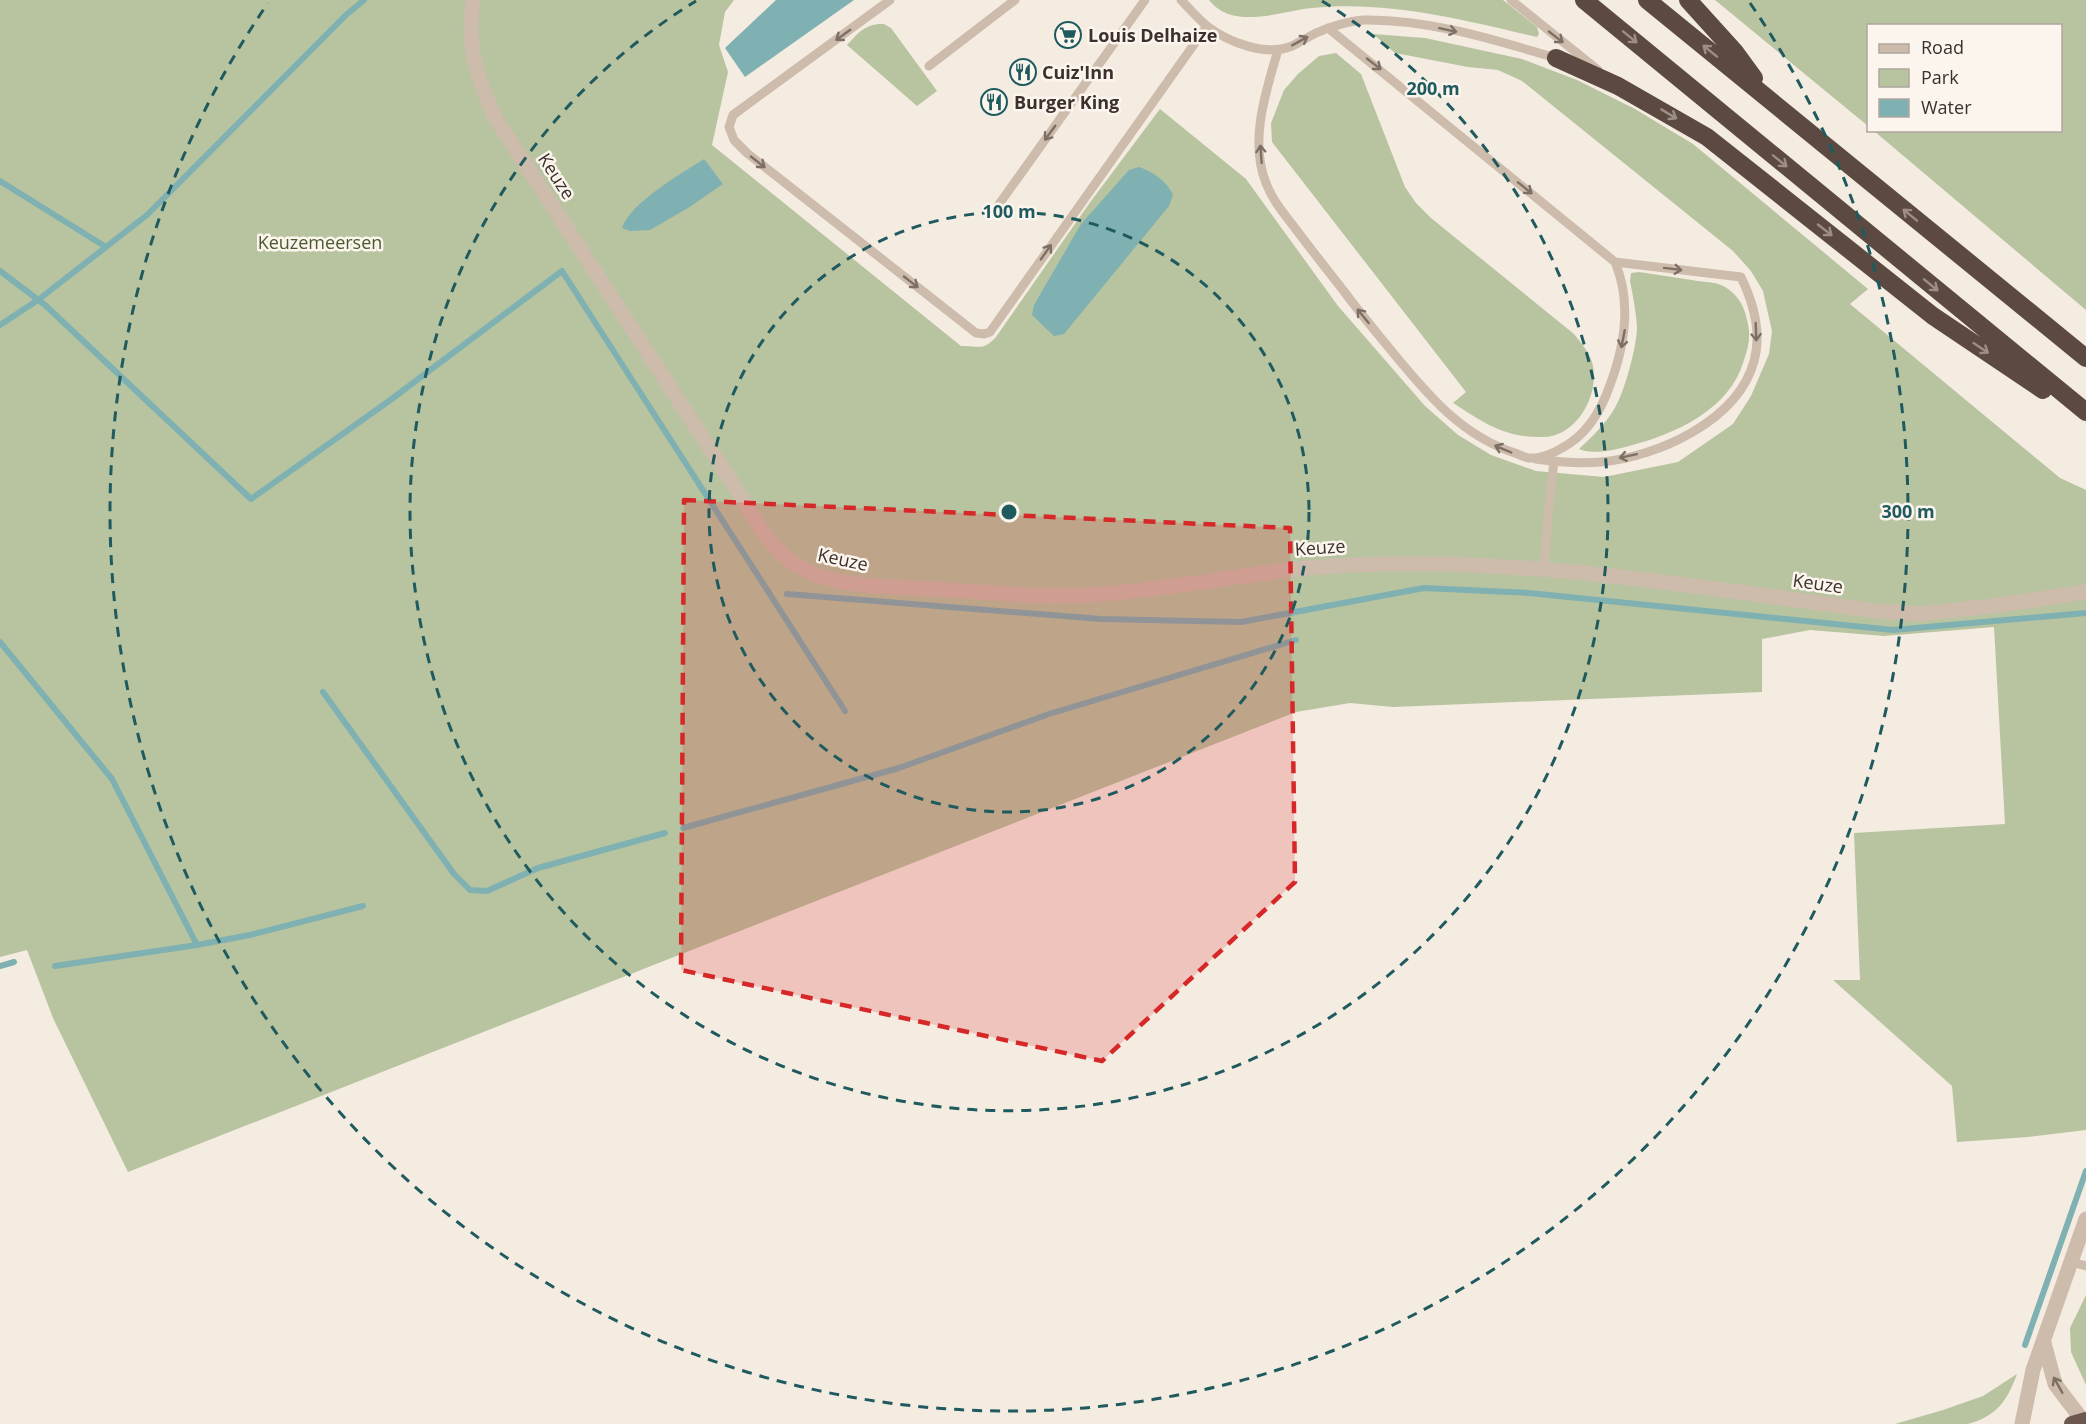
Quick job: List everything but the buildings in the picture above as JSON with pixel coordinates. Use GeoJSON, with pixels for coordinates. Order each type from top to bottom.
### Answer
{"type":"FeatureCollection","features":[{"type":"Feature","properties":{"kind":"highway"},"geometry":{"type":"LineString","coordinates":[[1584,0],[2086,412]]}},
{"type":"Feature","properties":{"kind":"highway"},"geometry":{"type":"LineString","coordinates":[[1647,0],[2086,358]]}},
{"type":"Feature","properties":{"kind":"highway"},"geometry":{"type":"LineString","coordinates":[[1688,0],[1735,52],[1772,102]]}},
{"type":"Feature","properties":{"kind":"highway"},"geometry":{"type":"LineString","coordinates":[[1556,58],[1618,86],[1707,137],[1933,315],[2086,419]]}},
{"type":"Feature","properties":{"kind":"street","name":"Keuze"},"geometry":{"type":"LineString","coordinates":[[473,0],[471,52],[480,86],[496,118],[736,488],[764,536],[786,559],[809,573],[832,580],[868,585],[1031,595],[1088,595],[1288,569],[1341,565],[1398,564],[1544,568],[1877,611],[1920,614],[2086,592]]}},
{"type":"Feature","properties":{"kind":"street"},"geometry":{"type":"LineString","coordinates":[[2022,1424],[2033,1370],[2079,1264],[2086,1219]]}},
{"type":"Feature","properties":{"kind":"street"},"geometry":{"type":"LineString","coordinates":[[2044,1343],[2055,1383],[2081,1422]]}},
{"type":"Feature","properties":{"kind":"lane"},"geometry":{"type":"LineString","coordinates":[[890,0],[733,116],[729,127],[734,140],[747,153],[976,333],[984,334],[990,332],[1207,26]]}},
{"type":"Feature","properties":{"kind":"lane"},"geometry":{"type":"LineString","coordinates":[[929,66],[1016,0]]}},
{"type":"Feature","properties":{"kind":"lane"},"geometry":{"type":"LineString","coordinates":[[997,207],[1145,0]]}},
{"type":"Feature","properties":{"kind":"lane"},"geometry":{"type":"LineString","coordinates":[[1181,0],[1207,26],[1229,39],[1253,48],[1278,50],[1291,47],[1328,28],[1363,20],[1425,25],[1490,38],[1556,58]]}},
{"type":"Feature","properties":{"kind":"lane"},"geometry":{"type":"LineString","coordinates":[[1511,0],[1618,86]]}},
{"type":"Feature","properties":{"kind":"lane"},"geometry":{"type":"LineString","coordinates":[[1328,28],[1615,262],[1623,289],[1625,333],[1617,367],[1606,397],[1591,424],[1577,440],[1557,451],[1531,459]]}},
{"type":"Feature","properties":{"kind":"lane"},"geometry":{"type":"LineString","coordinates":[[1278,50],[1261,118],[1260,155],[1265,183],[1277,205],[1351,302],[1430,398],[1464,428],[1500,449],[1531,459],[1601,462],[1652,451],[1680,441],[1723,409],[1743,387],[1754,361],[1757,340],[1751,297],[1741,277],[1615,262]]}},
{"type":"Feature","properties":{"kind":"lane"},"geometry":{"type":"LineString","coordinates":[[1544,568],[1554,461]]}},
{"type":"Feature","properties":{"kind":"highlighted area"},"geometry":{"type":"Polygon","coordinates":[[[684,500],[1290,528],[1295,882],[1102,1061],[681,970],[684,500]]]}},
{"type":"Feature","properties":{"kind":"green space","name":"Keuzemeersen"},"geometry":{"type":"Polygon","coordinates":[[[0,0],[734,0],[725,12],[719,45],[728,72],[712,145],[961,346],[984,346],[996,337],[1091,201],[1160,109],[1246,179],[1338,306],[1425,406],[1458,435],[1491,455],[1536,471],[1604,477],[1678,462],[1733,424],[1751,396],[1769,354],[1772,331],[1763,291],[1751,271],[1733,251],[1522,81],[1498,70],[1468,67],[1395,53],[1373,34],[1425,38],[1522,59],[1577,80],[1635,109],[1693,144],[1868,289],[1850,304],[2060,478],[2086,490],[2086,1130],[1957,1142],[1952,1086],[1833,980],[1860,980],[1854,833],[2005,824],[1994,627],[1884,636],[1810,630],[1762,639],[1762,692],[1393,707],[1350,703],[1296,712],[128,1172],[53,1018],[27,950],[0,957],[0,0]]]}},
{"type":"Feature","properties":{"kind":"green space"},"geometry":{"type":"Polygon","coordinates":[[[1209,0],[1503,0],[1537,27],[1539,34],[1537,37],[1425,13],[1369,7],[1312,8],[1258,17],[1244,17],[1231,15],[1219,9],[1209,0]]]}},
{"type":"Feature","properties":{"kind":"green space"},"geometry":{"type":"Polygon","coordinates":[[[1715,0],[2086,0],[2086,310],[1875,132],[2062,132],[2062,24],[1867,24],[1867,125],[1715,0]]]}},
{"type":"Feature","properties":{"kind":"green space"},"geometry":{"type":"Polygon","coordinates":[[[884,24],[891,28],[937,91],[917,106],[847,45],[867,27],[884,24]]]}},
{"type":"Feature","properties":{"kind":"green space"},"geometry":{"type":"Polygon","coordinates":[[[1336,53],[1361,74],[1405,187],[1416,203],[1431,218],[1574,334],[1588,353],[1593,366],[1594,378],[1589,402],[1583,413],[1566,430],[1543,437],[1517,435],[1485,423],[1453,403],[1466,392],[1272,142],[1271,123],[1284,90],[1319,56],[1336,53]]]}},
{"type":"Feature","properties":{"kind":"green space"},"geometry":{"type":"Polygon","coordinates":[[[1639,272],[1715,283],[1731,291],[1746,314],[1749,340],[1746,355],[1737,378],[1727,393],[1699,417],[1682,427],[1647,441],[1623,448],[1597,452],[1584,451],[1579,449],[1598,431],[1617,404],[1629,370],[1637,327],[1630,281],[1631,273],[1639,272]]]}},
{"type":"Feature","properties":{"kind":"green space"},"geometry":{"type":"Polygon","coordinates":[[[2086,1295],[2086,1385],[2071,1352],[2070,1328],[2086,1295]]]}},
{"type":"Feature","properties":{"kind":"green space"},"geometry":{"type":"Polygon","coordinates":[[[2017,1374],[2005,1400],[1994,1412],[1978,1421],[1968,1424],[1895,1424],[1983,1396],[2017,1374]]]}},
{"type":"Feature","properties":{"kind":"water"},"geometry":{"type":"Polygon","coordinates":[[[776,0],[854,0],[745,77],[725,48],[776,0]]]}},
{"type":"Feature","properties":{"kind":"water"},"geometry":{"type":"Polygon","coordinates":[[[704,159],[723,184],[650,230],[630,231],[622,228],[635,208],[704,159]]]}},
{"type":"Feature","properties":{"kind":"water"},"geometry":{"type":"Polygon","coordinates":[[[1139,167],[1154,174],[1167,185],[1173,195],[1169,206],[1064,334],[1054,336],[1032,315],[1034,305],[1081,224],[1129,170],[1139,167]]]}},
{"type":"Feature","properties":{"kind":"waterway"},"geometry":{"type":"LineString","coordinates":[[0,325],[38,300],[147,215],[346,15],[364,0]]}},
{"type":"Feature","properties":{"kind":"waterway"},"geometry":{"type":"LineString","coordinates":[[0,181],[106,247]]}},
{"type":"Feature","properties":{"kind":"waterway"},"geometry":{"type":"LineString","coordinates":[[0,271],[45,305],[251,499],[389,401],[562,271],[845,711]]}},
{"type":"Feature","properties":{"kind":"waterway"},"geometry":{"type":"LineString","coordinates":[[787,594],[1101,619],[1241,622],[1424,588],[1529,593],[1893,630],[2086,613]]}},
{"type":"Feature","properties":{"kind":"waterway"},"geometry":{"type":"LineString","coordinates":[[683,828],[899,768],[1049,714],[1296,640]]}},
{"type":"Feature","properties":{"kind":"waterway"},"geometry":{"type":"LineString","coordinates":[[0,642],[112,779],[197,945],[250,935],[363,906]]}},
{"type":"Feature","properties":{"kind":"waterway"},"geometry":{"type":"LineString","coordinates":[[323,692],[454,874],[470,890],[487,891],[538,868],[665,833]]}},
{"type":"Feature","properties":{"kind":"waterway"},"geometry":{"type":"LineString","coordinates":[[55,966],[197,945]]}},
{"type":"Feature","properties":{"kind":"waterway"},"geometry":{"type":"LineString","coordinates":[[0,966],[14,962]]}},
{"type":"Feature","properties":{"kind":"waterway"},"geometry":{"type":"LineString","coordinates":[[2025,1345],[2086,1171]]}},
{"type":"Feature","properties":{"kind":"place","name":"Louis Delhaize"},"geometry":{"type":"Point","coordinates":[1068,35]}},
{"type":"Feature","properties":{"kind":"place","name":"Cuiz'Inn"},"geometry":{"type":"Point","coordinates":[1023,72]}},
{"type":"Feature","properties":{"kind":"place","name":"Burger King"},"geometry":{"type":"Point","coordinates":[994,102]}}]}
